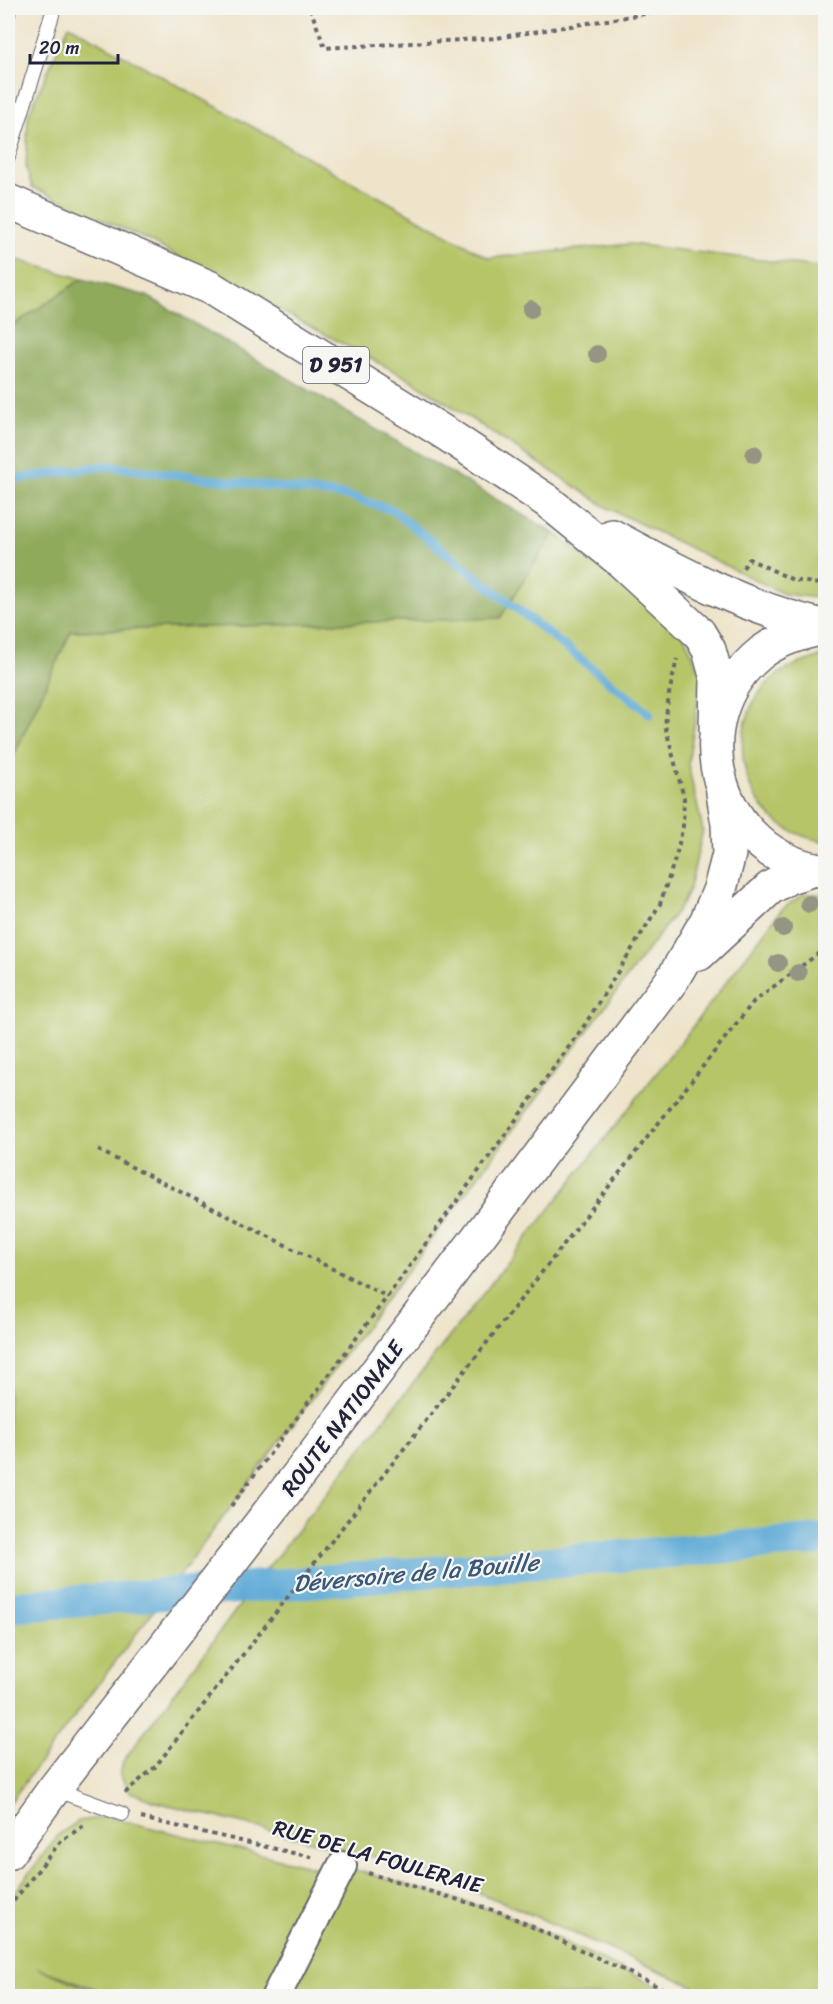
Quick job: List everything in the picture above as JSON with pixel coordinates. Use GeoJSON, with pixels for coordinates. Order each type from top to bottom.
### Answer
{"type":"FeatureCollection","features":[{"type":"Feature","properties":{"kind":"main road","name":"D 951"},"geometry":{"type":"LineString","coordinates":[[8,201],[211,288],[448,435],[547,501],[631,547],[776,614],[825,627]]}},
{"type":"Feature","properties":{"kind":"main road","name":"D 951"},"geometry":{"type":"LineString","coordinates":[[547,501],[622,562],[699,633],[709,650],[717,679],[716,730]]}},
{"type":"Feature","properties":{"kind":"main road"},"geometry":{"type":"LineString","coordinates":[[820,870],[793,863],[773,853],[754,839],[738,818],[723,793],[716,762],[716,730],[722,707],[732,686],[746,667],[763,651],[783,639],[825,627]]}},
{"type":"Feature","properties":{"kind":"main road","name":"ROUTE NATIONALE"},"geometry":{"type":"LineString","coordinates":[[8,1853],[54,1789],[310,1460],[672,980],[707,920],[720,889],[729,854],[728,824],[723,793]]}},
{"type":"Feature","properties":{"kind":"main road","name":"ROUTE NATIONALE"},"geometry":{"type":"LineString","coordinates":[[672,980],[770,888],[789,877],[820,870]]}},
{"type":"Feature","properties":{"kind":"street"},"geometry":{"type":"LineString","coordinates":[[276,1996],[342,1866]]}},
{"type":"Feature","properties":{"kind":"lane"},"geometry":{"type":"LineString","coordinates":[[8,14],[9,8]]}},
{"type":"Feature","properties":{"kind":"lane"},"geometry":{"type":"LineString","coordinates":[[8,156],[52,15]]}},
{"type":"Feature","properties":{"kind":"lane"},"geometry":{"type":"LineString","coordinates":[[54,1789],[122,1814]]}},
{"type":"Feature","properties":{"kind":"path"},"geometry":{"type":"LineString","coordinates":[[310,8],[325,48],[496,38],[681,8]]}},
{"type":"Feature","properties":{"kind":"path"},"geometry":{"type":"LineString","coordinates":[[230,1508],[584,1026],[660,904],[683,826],[684,798],[665,725],[669,694],[676,660],[699,633]]}},
{"type":"Feature","properties":{"kind":"path"},"geometry":{"type":"LineString","coordinates":[[8,1908],[61,1841],[107,1808],[155,1767],[754,1001],[825,948]]}},
{"type":"Feature","properties":{"kind":"path"},"geometry":{"type":"LineString","coordinates":[[98,1150],[420,1314]]}},
{"type":"Feature","properties":{"kind":"path","name":"RUE DE LA FOULERAIE"},"geometry":{"type":"LineString","coordinates":[[122,1814],[294,1852],[503,1913],[678,1996]]}},
{"type":"Feature","properties":{"kind":"green space"},"geometry":{"type":"Polygon","coordinates":[[[69,25],[489,258],[631,244],[825,268],[825,599],[784,594],[608,508],[413,381],[147,240],[32,187],[26,168],[28,115],[69,25]]]}},
{"type":"Feature","properties":{"kind":"green space"},"geometry":{"type":"Polygon","coordinates":[[[8,257],[82,279],[8,329],[8,257]]]}},
{"type":"Feature","properties":{"kind":"green space"},"geometry":{"type":"Polygon","coordinates":[[[82,279],[147,296],[554,533],[500,618],[71,631],[11,761],[8,760],[8,329],[82,279]]]}},
{"type":"Feature","properties":{"kind":"green space"},"geometry":{"type":"Polygon","coordinates":[[[554,533],[681,630],[702,675],[688,765],[703,830],[690,887],[682,904],[8,1805],[8,760],[11,761],[71,631],[499,618],[554,533]]]}},
{"type":"Feature","properties":{"kind":"green space"},"geometry":{"type":"Polygon","coordinates":[[[826,655],[825,842],[793,832],[775,820],[761,806],[751,789],[745,770],[743,751],[744,731],[749,712],[758,695],[771,680],[783,671],[826,655]]]}},
{"type":"Feature","properties":{"kind":"green space"},"geometry":{"type":"Polygon","coordinates":[[[803,894],[826,894],[825,1996],[716,1996],[505,1903],[409,1866],[153,1801],[130,1792],[120,1775],[123,1761],[266,1570],[684,1038],[781,910],[803,894]]]}},
{"type":"Feature","properties":{"kind":"green space"},"geometry":{"type":"Polygon","coordinates":[[[107,1817],[317,1868],[325,1881],[266,1996],[116,1996],[37,1968],[107,1996],[8,1996],[8,1901],[59,1834],[79,1821],[107,1817]]]}},
{"type":"Feature","properties":{"kind":"green space"},"geometry":{"type":"Polygon","coordinates":[[[342,1866],[503,1913],[678,1996],[276,1996],[342,1866]]]}},
{"type":"Feature","properties":{"kind":"waterway"},"geometry":{"type":"LineString","coordinates":[[8,480],[105,466],[348,496],[392,510],[650,714]]}},
{"type":"Feature","properties":{"kind":"waterway","name":"Déversoire de la Bouille"},"geometry":{"type":"LineString","coordinates":[[8,1607],[826,1539]]}}]}
